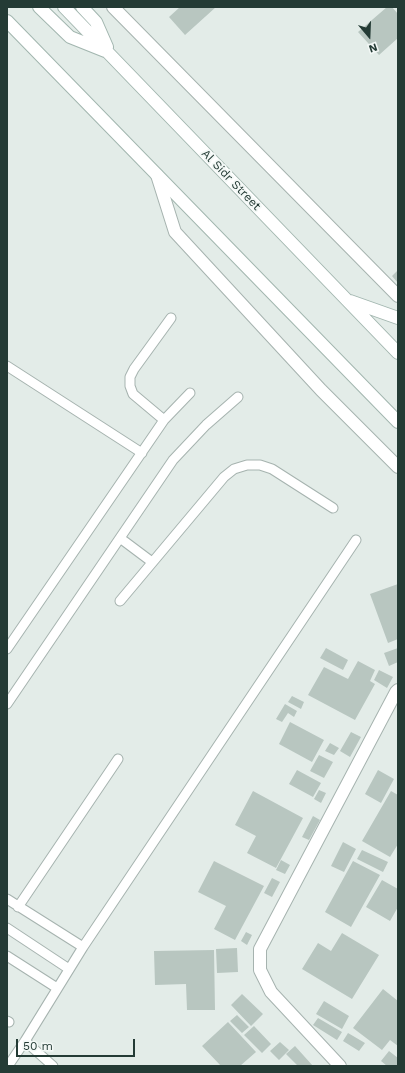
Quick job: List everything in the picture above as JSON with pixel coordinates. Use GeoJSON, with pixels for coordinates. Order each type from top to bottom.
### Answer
{"type":"FeatureCollection","features":[{"type":"Feature","properties":{"kind":"main road"},"geometry":{"type":"LineString","coordinates":[[39,7],[70,37],[110,53]]}},
{"type":"Feature","properties":{"kind":"main road","name":"Al Sidr Street"},"geometry":{"type":"LineString","coordinates":[[64,7],[398,353]]}},
{"type":"Feature","properties":{"kind":"main road"},"geometry":{"type":"LineString","coordinates":[[82,7],[96,22],[110,53]]}},
{"type":"Feature","properties":{"kind":"main road"},"geometry":{"type":"LineString","coordinates":[[113,7],[398,296]]}},
{"type":"Feature","properties":{"kind":"main road"},"geometry":{"type":"LineString","coordinates":[[7,21],[398,422]]}},
{"type":"Feature","properties":{"kind":"main road"},"geometry":{"type":"LineString","coordinates":[[157,175],[175,232],[321,390],[398,467]]}},
{"type":"Feature","properties":{"kind":"main road"},"geometry":{"type":"LineString","coordinates":[[346,299],[398,318]]}},
{"type":"Feature","properties":{"kind":"main road"},"geometry":{"type":"LineString","coordinates":[[340,1066],[271,992],[260,970],[260,949],[398,690]]}},
{"type":"Feature","properties":{"kind":"lane"},"geometry":{"type":"LineString","coordinates":[[164,420],[133,394],[130,386],[130,377],[134,369],[171,318]]}},
{"type":"Feature","properties":{"kind":"lane"},"geometry":{"type":"LineString","coordinates":[[7,366],[142,453]]}},
{"type":"Feature","properties":{"kind":"lane"},"geometry":{"type":"LineString","coordinates":[[7,649],[164,420],[190,393]]}},
{"type":"Feature","properties":{"kind":"lane"},"geometry":{"type":"LineString","coordinates":[[7,704],[173,460],[206,425],[238,397]]}},
{"type":"Feature","properties":{"kind":"lane"},"geometry":{"type":"LineString","coordinates":[[120,601],[224,477],[234,469],[247,465],[260,465],[272,469],[333,508]]}},
{"type":"Feature","properties":{"kind":"lane"},"geometry":{"type":"LineString","coordinates":[[120,538],[152,562]]}},
{"type":"Feature","properties":{"kind":"lane"},"geometry":{"type":"LineString","coordinates":[[8,1066],[83,947],[356,540]]}},
{"type":"Feature","properties":{"kind":"lane"},"geometry":{"type":"LineString","coordinates":[[18,906],[118,759]]}},
{"type":"Feature","properties":{"kind":"lane"},"geometry":{"type":"LineString","coordinates":[[7,899],[83,947]]}},
{"type":"Feature","properties":{"kind":"lane"},"geometry":{"type":"LineString","coordinates":[[7,928],[69,969]]}},
{"type":"Feature","properties":{"kind":"lane"},"geometry":{"type":"LineString","coordinates":[[7,956],[57,988]]}},
{"type":"Feature","properties":{"kind":"lane"},"geometry":{"type":"LineString","coordinates":[[25,1041],[53,1066]]}},
{"type":"Feature","properties":{"kind":"building"},"geometry":{"type":"Polygon","coordinates":[[[180,7],[216,7],[185,35],[169,17],[180,7]]]}},
{"type":"Feature","properties":{"kind":"building"},"geometry":{"type":"Polygon","coordinates":[[[387,7],[392,7],[398,14],[398,38],[379,55],[358,32],[387,7]]]}},
{"type":"Feature","properties":{"kind":"building"},"geometry":{"type":"Polygon","coordinates":[[[398,270],[398,283],[392,276],[398,270]]]}},
{"type":"Feature","properties":{"kind":"building"},"geometry":{"type":"Polygon","coordinates":[[[398,584],[398,639],[388,643],[370,594],[398,584]]]}},
{"type":"Feature","properties":{"kind":"building"},"geometry":{"type":"Polygon","coordinates":[[[326,648],[348,660],[343,670],[320,658],[326,648]]]}},
{"type":"Feature","properties":{"kind":"building"},"geometry":{"type":"Polygon","coordinates":[[[398,648],[398,662],[389,666],[384,653],[398,648]]]}},
{"type":"Feature","properties":{"kind":"building"},"geometry":{"type":"Polygon","coordinates":[[[358,661],[375,670],[370,681],[375,684],[355,720],[308,695],[324,667],[348,679],[358,661]]]}},
{"type":"Feature","properties":{"kind":"building"},"geometry":{"type":"Polygon","coordinates":[[[379,670],[393,677],[387,688],[374,680],[379,670]]]}},
{"type":"Feature","properties":{"kind":"building"},"geometry":{"type":"Polygon","coordinates":[[[292,696],[304,702],[301,709],[288,702],[292,696]]]}},
{"type":"Feature","properties":{"kind":"building"},"geometry":{"type":"Polygon","coordinates":[[[285,704],[297,711],[294,717],[288,713],[282,722],[276,719],[285,704]]]}},
{"type":"Feature","properties":{"kind":"building"},"geometry":{"type":"Polygon","coordinates":[[[290,722],[324,740],[312,762],[279,744],[290,722]]]}},
{"type":"Feature","properties":{"kind":"building"},"geometry":{"type":"Polygon","coordinates":[[[351,732],[361,737],[350,757],[340,751],[351,732]]]}},
{"type":"Feature","properties":{"kind":"building"},"geometry":{"type":"Polygon","coordinates":[[[330,743],[339,748],[334,755],[325,751],[330,743]]]}},
{"type":"Feature","properties":{"kind":"building"},"geometry":{"type":"Polygon","coordinates":[[[319,755],[333,762],[324,778],[310,771],[319,755]]]}},
{"type":"Feature","properties":{"kind":"building"},"geometry":{"type":"Polygon","coordinates":[[[297,770],[321,783],[313,797],[289,784],[297,770]]]}},
{"type":"Feature","properties":{"kind":"building"},"geometry":{"type":"Polygon","coordinates":[[[378,770],[394,779],[381,803],[365,794],[378,770]]]}},
{"type":"Feature","properties":{"kind":"building"},"geometry":{"type":"Polygon","coordinates":[[[319,790],[326,793],[321,803],[314,799],[319,790]]]}},
{"type":"Feature","properties":{"kind":"building"},"geometry":{"type":"Polygon","coordinates":[[[253,791],[303,818],[276,868],[247,853],[256,836],[235,825],[253,791]]]}},
{"type":"Feature","properties":{"kind":"building"},"geometry":{"type":"Polygon","coordinates":[[[391,791],[398,795],[398,844],[390,857],[362,841],[391,791]]]}},
{"type":"Feature","properties":{"kind":"building"},"geometry":{"type":"Polygon","coordinates":[[[313,816],[320,820],[309,840],[302,837],[313,816]]]}},
{"type":"Feature","properties":{"kind":"building"},"geometry":{"type":"Polygon","coordinates":[[[343,842],[356,849],[344,872],[331,866],[343,842]]]}},
{"type":"Feature","properties":{"kind":"building"},"geometry":{"type":"Polygon","coordinates":[[[362,850],[388,862],[383,872],[357,859],[362,850]]]}},
{"type":"Feature","properties":{"kind":"building"},"geometry":{"type":"Polygon","coordinates":[[[281,860],[290,865],[285,874],[276,870],[281,860]]]}},
{"type":"Feature","properties":{"kind":"building"},"geometry":{"type":"Polygon","coordinates":[[[214,861],[264,886],[235,940],[214,929],[226,906],[198,892],[214,861]]]}},
{"type":"Feature","properties":{"kind":"building"},"geometry":{"type":"Polygon","coordinates":[[[353,861],[380,875],[351,927],[325,912],[353,861]]]}},
{"type":"Feature","properties":{"kind":"building"},"geometry":{"type":"Polygon","coordinates":[[[272,878],[280,882],[272,897],[264,893],[272,878]]]}},
{"type":"Feature","properties":{"kind":"building"},"geometry":{"type":"Polygon","coordinates":[[[382,880],[398,889],[398,907],[390,921],[366,907],[382,880]]]}},
{"type":"Feature","properties":{"kind":"building"},"geometry":{"type":"Polygon","coordinates":[[[246,932],[252,935],[247,945],[241,941],[246,932]]]}},
{"type":"Feature","properties":{"kind":"building"},"geometry":{"type":"Polygon","coordinates":[[[342,933],[379,955],[352,999],[302,969],[318,943],[331,951],[342,933]]]}},
{"type":"Feature","properties":{"kind":"building"},"geometry":{"type":"Polygon","coordinates":[[[237,948],[238,972],[217,973],[216,949],[237,948]]]}},
{"type":"Feature","properties":{"kind":"building"},"geometry":{"type":"Polygon","coordinates":[[[214,950],[215,1010],[187,1010],[186,984],[155,985],[154,951],[214,950]]]}},
{"type":"Feature","properties":{"kind":"building"},"geometry":{"type":"Polygon","coordinates":[[[383,989],[398,1001],[398,1046],[390,1040],[382,1050],[353,1028],[383,989]]]}},
{"type":"Feature","properties":{"kind":"building"},"geometry":{"type":"Polygon","coordinates":[[[242,994],[263,1014],[251,1026],[231,1005],[242,994]]]}},
{"type":"Feature","properties":{"kind":"building"},"geometry":{"type":"Polygon","coordinates":[[[324,1001],[349,1016],[342,1029],[316,1014],[324,1001]]]}},
{"type":"Feature","properties":{"kind":"building"},"geometry":{"type":"Polygon","coordinates":[[[237,1015],[249,1027],[242,1033],[230,1021],[237,1015]]]}},
{"type":"Feature","properties":{"kind":"building"},"geometry":{"type":"Polygon","coordinates":[[[318,1018],[342,1032],[337,1040],[313,1025],[318,1018]]]}},
{"type":"Feature","properties":{"kind":"building"},"geometry":{"type":"Polygon","coordinates":[[[228,1022],[256,1052],[240,1066],[221,1066],[202,1046],[228,1022]]]}},
{"type":"Feature","properties":{"kind":"building"},"geometry":{"type":"Polygon","coordinates":[[[254,1026],[271,1044],[262,1053],[244,1035],[254,1026]]]}},
{"type":"Feature","properties":{"kind":"building"},"geometry":{"type":"Polygon","coordinates":[[[348,1033],[365,1043],[359,1051],[343,1041],[348,1033]]]}},
{"type":"Feature","properties":{"kind":"building"},"geometry":{"type":"Polygon","coordinates":[[[280,1042],[289,1050],[279,1060],[270,1051],[280,1042]]]}},
{"type":"Feature","properties":{"kind":"building"},"geometry":{"type":"Polygon","coordinates":[[[295,1046],[313,1066],[298,1066],[286,1054],[295,1046]]]}},
{"type":"Feature","properties":{"kind":"building"},"geometry":{"type":"Polygon","coordinates":[[[389,1051],[398,1058],[398,1066],[387,1066],[381,1061],[389,1051]]]}}]}
